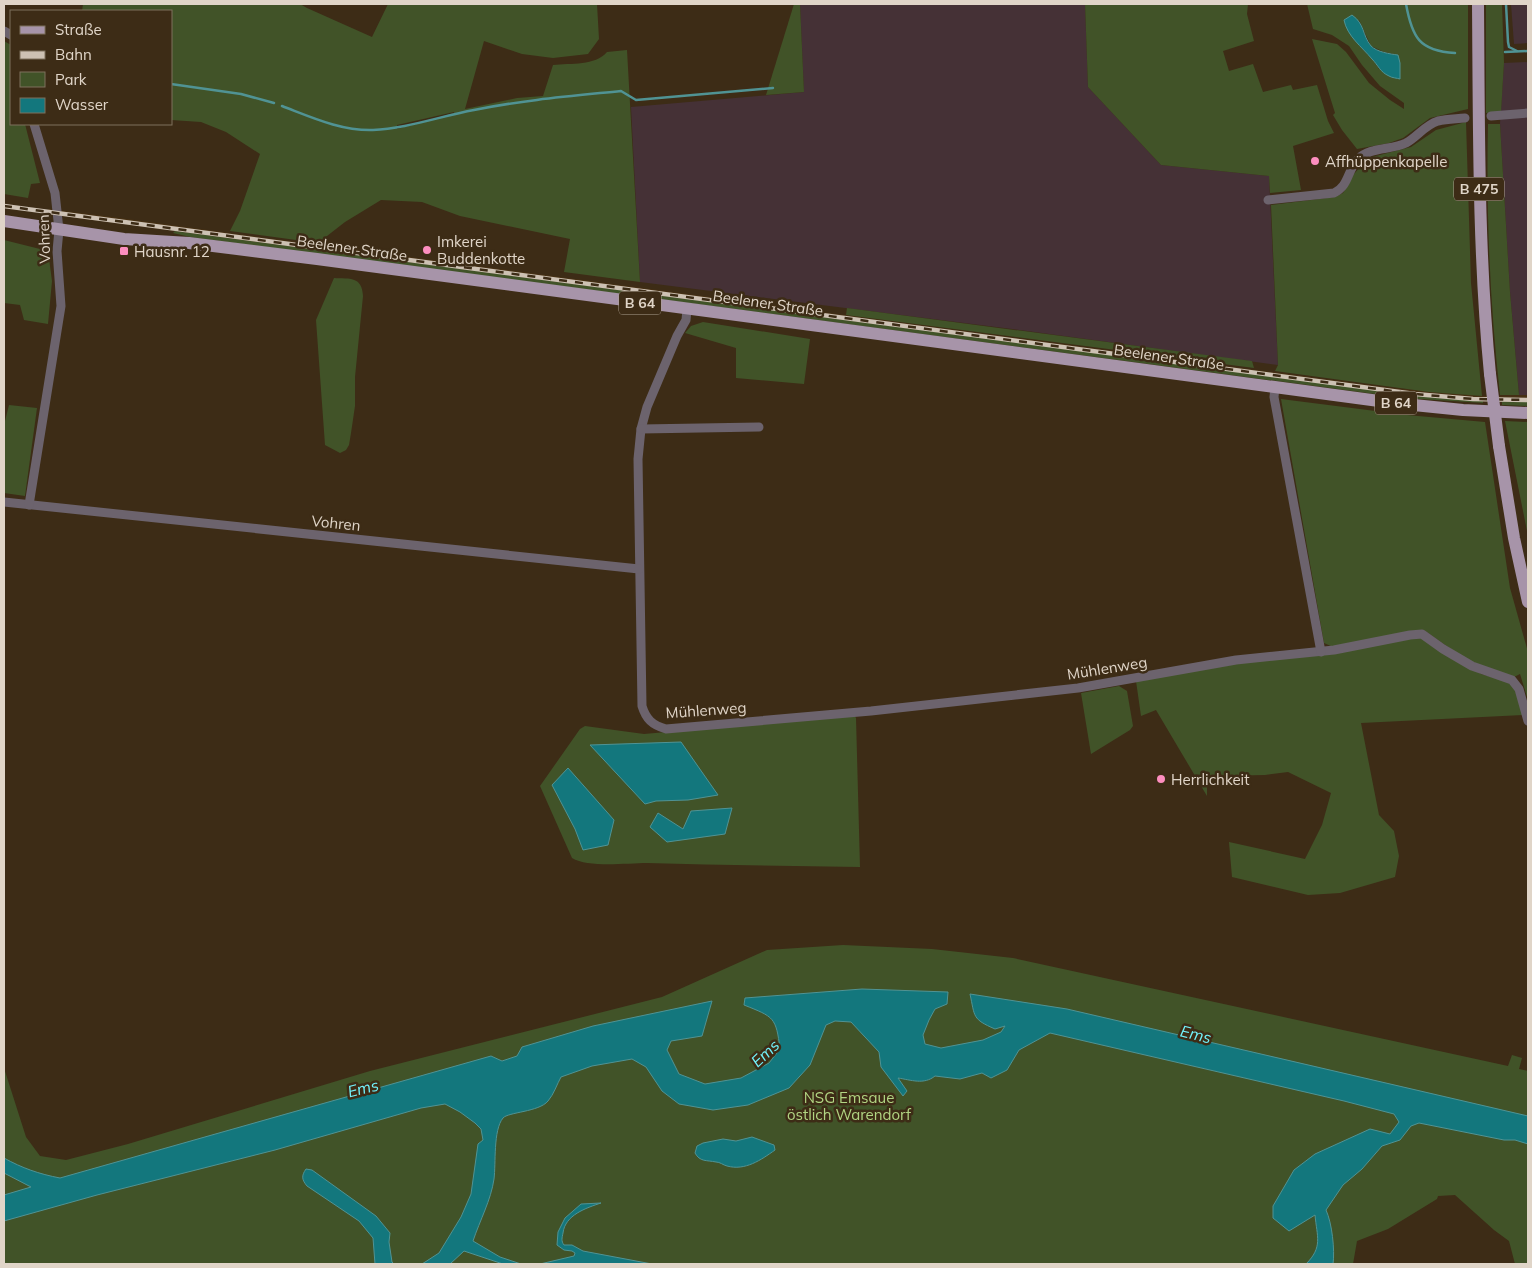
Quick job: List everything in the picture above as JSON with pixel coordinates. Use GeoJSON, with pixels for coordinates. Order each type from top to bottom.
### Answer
{"type":"FeatureCollection","features":[{"type":"Feature","properties":{"kind":"main road","name":"B 475"},"geometry":{"type":"LineString","coordinates":[[1478,4],[1479,213],[1482,281],[1498,446],[1528,602]]}},
{"type":"Feature","properties":{"kind":"main road","name":"Beelener Straße"},"geometry":{"type":"LineString","coordinates":[[4,221],[124,239],[189,243],[1429,407],[1483,412],[1528,413]]}},
{"type":"Feature","properties":{"kind":"main road"},"geometry":{"type":"LineString","coordinates":[[1521,570],[1528,583]]}},
{"type":"Feature","properties":{"kind":"street"},"geometry":{"type":"LineString","coordinates":[[1491,116],[1528,113]]}},
{"type":"Feature","properties":{"kind":"street"},"geometry":{"type":"LineString","coordinates":[[1268,200],[1334,193],[1342,189],[1358,159],[1366,154],[1406,143],[1428,126],[1438,122],[1465,118]]}},
{"type":"Feature","properties":{"kind":"street","name":"Vohren"},"geometry":{"type":"LineString","coordinates":[[29,505],[61,306],[57,251],[59,230],[55,192],[34,125]]}},
{"type":"Feature","properties":{"kind":"street"},"geometry":{"type":"LineString","coordinates":[[639,569],[638,458],[641,429],[651,398],[677,336],[686,320],[688,309]]}},
{"type":"Feature","properties":{"kind":"street"},"geometry":{"type":"LineString","coordinates":[[1275,387],[1274,397],[1321,652]]}},
{"type":"Feature","properties":{"kind":"street"},"geometry":{"type":"LineString","coordinates":[[641,429],[759,427]]}},
{"type":"Feature","properties":{"kind":"street","name":"Vohren"},"geometry":{"type":"LineString","coordinates":[[4,502],[639,569]]}},
{"type":"Feature","properties":{"kind":"street","name":"Mühlenweg"},"geometry":{"type":"LineString","coordinates":[[639,569],[642,706],[645,716],[651,723],[666,729],[871,711],[1078,688],[1236,660],[1321,652],[1422,634],[1442,649],[1472,666],[1509,679],[1515,683],[1519,689],[1528,721]]}},
{"type":"Feature","properties":{"kind":"shaded area"},"geometry":{"type":"Polygon","coordinates":[[[800,4],[1085,4],[1088,87],[1161,165],[1269,176],[1278,365],[640,282],[631,107],[804,92],[800,4]]]}},
{"type":"Feature","properties":{"kind":"shaded area"},"geometry":{"type":"Polygon","coordinates":[[[1511,4],[1528,4],[1528,43],[1514,44],[1511,4]]]}},
{"type":"Feature","properties":{"kind":"shaded area"},"geometry":{"type":"Polygon","coordinates":[[[1528,62],[1528,395],[1519,395],[1510,292],[1500,124],[1504,63],[1528,62]]]}},
{"type":"Feature","properties":{"kind":"shaded area"},"geometry":{"type":"Polygon","coordinates":[[[48,209],[1393,388],[1481,396],[1528,395],[1528,402],[1465,400],[1358,388],[48,214],[48,209]]]}},
{"type":"Feature","properties":{"kind":"green space"},"geometry":{"type":"Polygon","coordinates":[[[83,4],[300,4],[372,37],[388,4],[597,4],[599,39],[588,54],[553,58],[522,54],[484,41],[465,109],[517,98],[543,96],[553,65],[589,62],[596,60],[607,52],[627,50],[640,282],[564,272],[570,239],[460,216],[422,202],[381,200],[345,222],[318,243],[230,231],[240,211],[260,154],[226,132],[201,122],[172,120],[172,10],[82,10],[83,4]],[[454,112],[397,125],[397,129],[454,113],[454,112]]]}},
{"type":"Feature","properties":{"kind":"green space"},"geometry":{"type":"Polygon","coordinates":[[[794,4],[800,4],[804,92],[766,95],[794,4]]]}},
{"type":"Feature","properties":{"kind":"green space"},"geometry":{"type":"Polygon","coordinates":[[[1085,4],[1248,4],[1247,14],[1254,41],[1223,51],[1229,71],[1253,64],[1263,92],[1291,85],[1293,90],[1317,85],[1328,121],[1334,133],[1293,146],[1301,190],[1270,193],[1269,176],[1161,165],[1088,87],[1085,4]]]}},
{"type":"Feature","properties":{"kind":"green space"},"geometry":{"type":"Polygon","coordinates":[[[1307,4],[1468,4],[1468,109],[1430,118],[1403,138],[1389,143],[1357,149],[1333,115],[1335,113],[1312,39],[1337,44],[1346,52],[1369,83],[1404,109],[1404,103],[1380,86],[1349,46],[1332,35],[1313,29],[1307,4]],[[1359,20],[1354,40],[1379,69],[1398,55],[1384,52],[1371,46],[1359,20]]]}},
{"type":"Feature","properties":{"kind":"green space"},"geometry":{"type":"Polygon","coordinates":[[[1486,4],[1502,4],[1504,63],[1501,112],[1486,113],[1486,4]]]}},
{"type":"Feature","properties":{"kind":"green space"},"geometry":{"type":"Polygon","coordinates":[[[4,41],[10,44],[10,125],[25,125],[40,183],[31,184],[28,198],[4,194],[4,41]]]}},
{"type":"Feature","properties":{"kind":"green space"},"geometry":{"type":"Polygon","coordinates":[[[1466,122],[1471,283],[1482,396],[1429,392],[1275,371],[1278,365],[1271,205],[1335,197],[1343,193],[1354,174],[1368,158],[1411,147],[1436,130],[1466,122]]]}},
{"type":"Feature","properties":{"kind":"green space"},"geometry":{"type":"Polygon","coordinates":[[[1488,124],[1500,124],[1510,292],[1519,395],[1500,395],[1490,260],[1488,124]]]}},
{"type":"Feature","properties":{"kind":"green space"},"geometry":{"type":"Polygon","coordinates":[[[175,231],[1358,388],[1428,397],[1483,401],[1483,403],[1405,398],[190,237],[173,233],[175,231]]]}},
{"type":"Feature","properties":{"kind":"green space"},"geometry":{"type":"Polygon","coordinates":[[[4,240],[48,251],[52,281],[48,324],[24,320],[20,305],[4,303],[4,240]]]}},
{"type":"Feature","properties":{"kind":"green space"},"geometry":{"type":"Polygon","coordinates":[[[334,278],[350,279],[358,282],[363,296],[355,377],[355,406],[349,445],[346,450],[340,453],[325,445],[316,320],[334,278]]]}},
{"type":"Feature","properties":{"kind":"green space"},"geometry":{"type":"Polygon","coordinates":[[[847,308],[1252,361],[1254,368],[846,315],[847,308]]]}},
{"type":"Feature","properties":{"kind":"green space"},"geometry":{"type":"Polygon","coordinates":[[[703,322],[810,339],[804,384],[736,378],[736,348],[685,333],[691,326],[703,322]]]}},
{"type":"Feature","properties":{"kind":"green space"},"geometry":{"type":"Polygon","coordinates":[[[1281,399],[1407,415],[1485,422],[1510,588],[1528,652],[1528,700],[1520,674],[1514,677],[1469,662],[1424,630],[1333,647],[1324,643],[1281,399]]]}},
{"type":"Feature","properties":{"kind":"green space"},"geometry":{"type":"Polygon","coordinates":[[[1502,401],[1528,402],[1528,406],[1502,405],[1502,401]]]}},
{"type":"Feature","properties":{"kind":"green space"},"geometry":{"type":"Polygon","coordinates":[[[9,405],[37,408],[25,496],[4,493],[4,425],[9,405]]]}},
{"type":"Feature","properties":{"kind":"green space"},"geometry":{"type":"Polygon","coordinates":[[[1505,421],[1528,422],[1528,536],[1505,421]]]}},
{"type":"Feature","properties":{"kind":"green space"},"geometry":{"type":"Polygon","coordinates":[[[1420,637],[1481,674],[1509,682],[1515,690],[1523,715],[1361,723],[1379,815],[1394,831],[1399,856],[1395,877],[1340,893],[1308,895],[1232,877],[1229,842],[1305,859],[1322,825],[1331,793],[1288,772],[1265,775],[1220,776],[1207,787],[1207,796],[1156,710],[1141,716],[1136,681],[1420,637]]]}},
{"type":"Feature","properties":{"kind":"green space"},"geometry":{"type":"Polygon","coordinates":[[[1119,686],[1127,691],[1133,726],[1130,730],[1091,754],[1081,693],[1119,686]]]}},
{"type":"Feature","properties":{"kind":"green space"},"geometry":{"type":"Polygon","coordinates":[[[854,715],[856,718],[860,867],[608,864],[579,861],[572,858],[540,786],[580,729],[585,726],[644,734],[854,715]]]}},
{"type":"Feature","properties":{"kind":"green space","name":"NSG Emsaue östlich Warendorf"},"geometry":{"type":"Polygon","coordinates":[[[843,945],[932,949],[1013,958],[1508,1066],[1512,1055],[1522,1058],[1519,1069],[1528,1071],[1528,1264],[1515,1264],[1509,1241],[1455,1195],[1438,1196],[1437,1199],[1388,1229],[1357,1241],[1353,1264],[4,1264],[4,1068],[26,1137],[40,1156],[66,1160],[128,1144],[370,1071],[662,997],[767,950],[843,945]]]}},
{"type":"Feature","properties":{"kind":"water"},"geometry":{"type":"Polygon","coordinates":[[[1352,15],[1359,22],[1371,46],[1380,51],[1398,55],[1400,79],[1390,77],[1383,72],[1348,31],[1344,20],[1352,15]]]}},
{"type":"Feature","properties":{"kind":"water"},"geometry":{"type":"Polygon","coordinates":[[[681,742],[718,795],[688,800],[656,801],[645,804],[590,745],[681,742]]]}},
{"type":"Feature","properties":{"kind":"water"},"geometry":{"type":"Polygon","coordinates":[[[568,768],[614,820],[608,845],[583,850],[575,829],[552,785],[568,768]]]}},
{"type":"Feature","properties":{"kind":"water"},"geometry":{"type":"Polygon","coordinates":[[[732,808],[725,834],[667,842],[650,827],[658,813],[683,829],[691,811],[732,808]]]}},
{"type":"Feature","properties":{"kind":"water"},"geometry":{"type":"Polygon","coordinates":[[[862,989],[948,992],[947,1004],[935,1009],[923,1035],[925,1044],[941,1048],[983,1040],[1001,1032],[1005,1026],[995,1029],[978,1020],[974,1013],[970,994],[1067,1009],[1528,1116],[1528,1144],[1419,1123],[1411,1126],[1400,1140],[1382,1146],[1362,1169],[1343,1185],[1326,1210],[1330,1222],[1334,1251],[1333,1264],[1306,1264],[1317,1247],[1318,1236],[1315,1215],[1289,1231],[1273,1218],[1273,1206],[1294,1170],[1315,1154],[1370,1129],[1390,1134],[1399,1122],[1394,1114],[1050,1033],[1019,1050],[1007,1070],[991,1078],[982,1073],[960,1079],[935,1076],[931,1079],[917,1081],[898,1078],[907,1091],[903,1096],[881,1067],[879,1052],[851,1022],[835,1021],[826,1025],[810,1065],[789,1088],[748,1105],[713,1110],[679,1104],[662,1091],[646,1067],[632,1059],[592,1066],[561,1077],[552,1095],[544,1105],[503,1118],[496,1139],[493,1187],[473,1241],[500,1257],[521,1264],[503,1264],[464,1251],[450,1264],[422,1264],[439,1253],[461,1217],[471,1194],[478,1144],[483,1140],[481,1129],[475,1123],[445,1104],[421,1108],[275,1150],[97,1195],[4,1221],[4,1195],[31,1187],[4,1173],[4,1158],[45,1175],[60,1178],[491,1056],[502,1061],[517,1056],[522,1047],[593,1026],[712,1001],[702,1036],[671,1041],[667,1050],[679,1074],[705,1084],[741,1078],[769,1063],[780,1049],[775,1024],[762,1012],[744,1005],[745,998],[862,989]]]}},
{"type":"Feature","properties":{"kind":"water"},"geometry":{"type":"Polygon","coordinates":[[[752,1137],[774,1145],[775,1150],[758,1161],[740,1167],[704,1160],[695,1153],[697,1146],[703,1143],[723,1139],[736,1141],[752,1137]]]}},
{"type":"Feature","properties":{"kind":"water"},"geometry":{"type":"Polygon","coordinates":[[[306,1169],[312,1170],[376,1216],[390,1233],[389,1242],[392,1262],[394,1264],[375,1264],[373,1238],[359,1221],[307,1186],[303,1178],[306,1169]]]}},
{"type":"Feature","properties":{"kind":"water"},"geometry":{"type":"Polygon","coordinates":[[[601,1203],[577,1213],[568,1221],[562,1236],[564,1245],[572,1245],[583,1251],[652,1264],[540,1264],[574,1256],[575,1253],[572,1251],[564,1250],[557,1245],[558,1232],[565,1218],[581,1204],[601,1203]]]}},
{"type":"Feature","properties":{"kind":"waterway"},"geometry":{"type":"LineString","coordinates":[[1406,4],[1411,25],[1419,40],[1433,49],[1455,53]]}},
{"type":"Feature","properties":{"kind":"waterway"},"geometry":{"type":"LineString","coordinates":[[1506,4],[1509,47],[1517,51]]}},
{"type":"Feature","properties":{"kind":"waterway"},"geometry":{"type":"LineString","coordinates":[[1505,52],[1528,51]]}},
{"type":"Feature","properties":{"kind":"waterway"},"geometry":{"type":"LineString","coordinates":[[172,84],[241,94],[274,103]]}},
{"type":"Feature","properties":{"kind":"waterway"},"geometry":{"type":"LineString","coordinates":[[282,106],[338,126],[373,130],[410,125],[461,113],[529,101],[621,91],[636,100],[773,88]]}},
{"type":"Feature","properties":{"kind":"railway"},"geometry":{"type":"LineString","coordinates":[[4,206],[1415,394],[1473,399],[1528,400]]}},
{"type":"Feature","properties":{"kind":"place","name":"Affhüppenkapelle"},"geometry":{"type":"Point","coordinates":[1315,161]}},
{"type":"Feature","properties":{"kind":"place","name":"Imkerei Buddenkotte"},"geometry":{"type":"Point","coordinates":[427,250]}},
{"type":"Feature","properties":{"kind":"place","name":"Hausnr. 12"},"geometry":{"type":"Point","coordinates":[124,251]}},
{"type":"Feature","properties":{"kind":"place","name":"Herrlichkeit"},"geometry":{"type":"Point","coordinates":[1161,779]}},
{"type":"Feature","properties":{"kind":"water label","name":"Ems"},"geometry":{"type":"Point","coordinates":[1196,1034]}},
{"type":"Feature","properties":{"kind":"water label","name":"Ems"},"geometry":{"type":"Point","coordinates":[765,1053]}},
{"type":"Feature","properties":{"kind":"water label","name":"Ems"},"geometry":{"type":"Point","coordinates":[363,1088]}}]}
